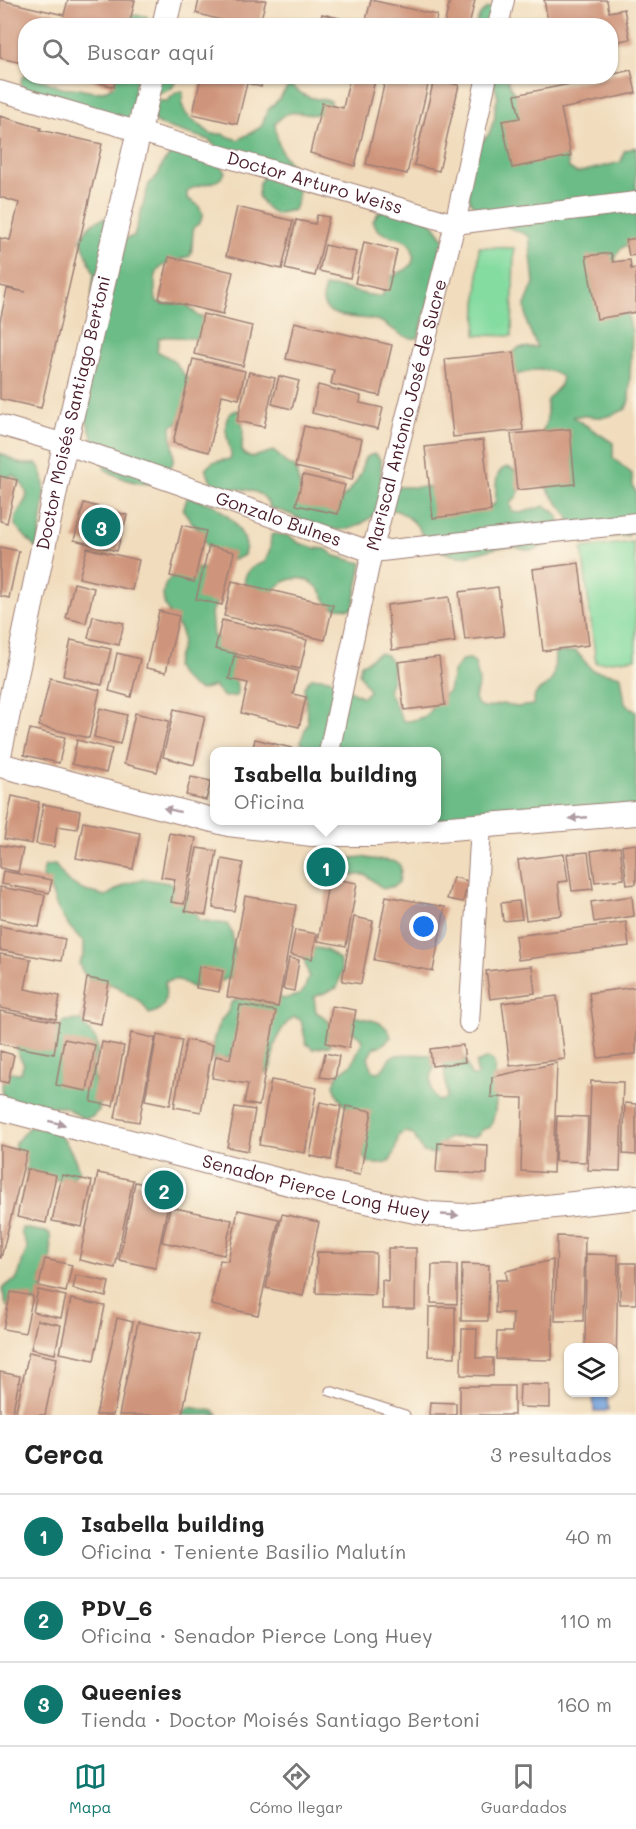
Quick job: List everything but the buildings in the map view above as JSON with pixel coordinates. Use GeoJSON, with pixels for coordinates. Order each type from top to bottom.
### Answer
{"type":"FeatureCollection","features":[{"type":"Feature","properties":{"kind":"street"},"geometry":{"type":"LineString","coordinates":[[166,18],[170,0]]}},
{"type":"Feature","properties":{"kind":"street"},"geometry":{"type":"LineString","coordinates":[[500,18],[504,0]]}},
{"type":"Feature","properties":{"kind":"street","name":"Doctor Moisés Santiago Bertoni"},"geometry":{"type":"LineString","coordinates":[[0,751],[65,444],[150,84]]}},
{"type":"Feature","properties":{"kind":"street","name":"Mariscal Antonio José de Sucre"},"geometry":{"type":"LineString","coordinates":[[330,747],[372,552],[455,224],[485,84]]}},
{"type":"Feature","properties":{"kind":"street","name":"Doctor Arturo Weiss"},"geometry":{"type":"LineString","coordinates":[[0,91],[455,224],[636,202]]}},
{"type":"Feature","properties":{"kind":"street","name":"Gonzalo Bulnes"},"geometry":{"type":"LineString","coordinates":[[0,425],[65,444],[372,552],[636,523]]}},
{"type":"Feature","properties":{"kind":"street"},"geometry":{"type":"LineString","coordinates":[[0,765],[210,819]]}},
{"type":"Feature","properties":{"kind":"street"},"geometry":{"type":"LineString","coordinates":[[256,825],[313,827],[376,834],[636,813]]}},
{"type":"Feature","properties":{"kind":"street"},"geometry":{"type":"LineString","coordinates":[[469,1023],[481,826]]}},
{"type":"Feature","properties":{"kind":"street","name":"Senador Pierce Long Huey"},"geometry":{"type":"LineString","coordinates":[[0,1108],[327,1193],[430,1214],[465,1216],[636,1197]]}},
{"type":"Feature","properties":{"kind":"lane"},"geometry":{"type":"LineString","coordinates":[[330,1391],[405,1415]]}},
{"type":"Feature","properties":{"kind":"green space"},"geometry":{"type":"Polygon","coordinates":[[[496,7],[500,18],[479,18],[487,8],[496,7]]]}},
{"type":"Feature","properties":{"kind":"green space"},"geometry":{"type":"Polygon","coordinates":[[[125,15],[148,18],[123,18],[125,15]]]}},
{"type":"Feature","properties":{"kind":"green space"},"geometry":{"type":"Polygon","coordinates":[[[21,84],[52,84],[61,88],[97,92],[111,88],[112,84],[135,84],[132,122],[22,100],[21,84]]]}},
{"type":"Feature","properties":{"kind":"green space"},"geometry":{"type":"Polygon","coordinates":[[[150,84],[174,84],[172,88],[160,94],[150,84]]]}},
{"type":"Feature","properties":{"kind":"green space"},"geometry":{"type":"Polygon","coordinates":[[[494,84],[509,84],[531,114],[563,140],[569,168],[577,173],[621,162],[624,151],[636,147],[636,242],[620,250],[616,256],[615,266],[632,332],[629,400],[626,409],[609,416],[573,417],[613,443],[613,458],[632,474],[633,487],[636,492],[636,524],[628,536],[590,538],[570,526],[568,516],[530,467],[547,419],[547,400],[560,386],[562,377],[544,370],[513,376],[504,359],[519,348],[537,347],[527,324],[525,305],[534,283],[529,236],[504,226],[478,211],[472,205],[468,194],[469,155],[489,134],[498,98],[494,84]]]}},
{"type":"Feature","properties":{"kind":"green space"},"geometry":{"type":"Polygon","coordinates":[[[288,86],[292,86],[307,96],[331,101],[330,109],[322,113],[314,115],[288,113],[275,124],[281,149],[285,158],[294,167],[297,177],[298,194],[294,210],[275,214],[266,207],[258,196],[259,183],[262,179],[261,170],[215,146],[209,140],[161,125],[152,119],[153,101],[167,101],[177,92],[183,91],[182,105],[186,114],[211,134],[222,134],[238,140],[261,127],[268,110],[288,86]]]}},
{"type":"Feature","properties":{"kind":"green space"},"geometry":{"type":"Polygon","coordinates":[[[176,152],[218,162],[225,172],[217,181],[196,186],[187,192],[187,198],[198,205],[203,214],[200,223],[194,227],[190,256],[160,268],[155,279],[156,300],[161,304],[185,303],[199,317],[211,317],[200,338],[159,338],[157,351],[173,360],[191,381],[181,420],[171,427],[173,462],[160,483],[145,484],[125,479],[105,469],[81,403],[94,274],[81,240],[91,225],[97,220],[107,218],[122,240],[134,236],[149,184],[158,175],[163,163],[176,152]]]}},
{"type":"Feature","properties":{"kind":"green space"},"geometry":{"type":"Polygon","coordinates":[[[385,209],[430,220],[446,242],[418,338],[402,335],[379,321],[341,316],[325,307],[323,299],[325,287],[383,296],[385,281],[410,266],[413,256],[412,248],[408,243],[377,229],[373,221],[378,213],[385,209]]]}},
{"type":"Feature","properties":{"kind":"green space"},"geometry":{"type":"Polygon","coordinates":[[[479,247],[514,248],[512,336],[476,335],[479,247]]]}},
{"type":"Feature","properties":{"kind":"green space"},"geometry":{"type":"Polygon","coordinates":[[[238,410],[243,427],[242,450],[245,455],[253,457],[273,451],[276,453],[295,467],[302,495],[335,504],[354,485],[362,470],[364,460],[369,455],[376,454],[381,461],[381,478],[390,487],[427,487],[485,509],[495,504],[497,477],[503,469],[508,467],[517,472],[520,487],[519,493],[510,504],[512,511],[520,513],[545,506],[555,512],[558,517],[557,531],[549,542],[535,550],[510,546],[459,556],[451,555],[429,544],[424,540],[414,522],[404,514],[393,510],[381,511],[360,525],[348,529],[336,530],[316,526],[270,508],[261,495],[254,492],[222,487],[212,482],[205,469],[213,462],[230,459],[226,422],[232,413],[238,410]]]}},
{"type":"Feature","properties":{"kind":"green space"},"geometry":{"type":"Polygon","coordinates":[[[0,453],[21,464],[37,464],[41,472],[44,482],[44,505],[37,550],[15,525],[16,517],[27,497],[26,491],[14,475],[0,480],[0,453]]]}},
{"type":"Feature","properties":{"kind":"green space"},"geometry":{"type":"Polygon","coordinates":[[[188,496],[216,506],[234,522],[244,538],[246,546],[244,555],[229,559],[211,551],[202,531],[194,525],[183,510],[188,496]]]}},
{"type":"Feature","properties":{"kind":"green space"},"geometry":{"type":"Polygon","coordinates":[[[271,535],[289,536],[299,543],[326,549],[335,556],[362,563],[353,609],[328,605],[317,587],[303,579],[295,578],[287,581],[270,593],[245,588],[246,574],[252,568],[265,562],[270,549],[271,535]]]}},
{"type":"Feature","properties":{"kind":"green space"},"geometry":{"type":"Polygon","coordinates":[[[633,542],[636,568],[636,658],[596,663],[582,548],[633,542]]]}},
{"type":"Feature","properties":{"kind":"green space"},"geometry":{"type":"Polygon","coordinates":[[[201,568],[207,570],[218,602],[211,612],[213,636],[227,646],[236,662],[236,696],[224,697],[214,686],[200,690],[185,681],[175,667],[182,636],[165,606],[164,589],[174,575],[201,568]]]}},
{"type":"Feature","properties":{"kind":"green space"},"geometry":{"type":"Polygon","coordinates":[[[576,651],[592,670],[621,676],[625,703],[636,712],[636,814],[515,811],[489,816],[441,820],[441,747],[302,747],[301,740],[308,722],[304,687],[311,678],[334,681],[363,697],[369,691],[359,673],[361,664],[379,653],[386,655],[393,663],[392,680],[388,690],[403,721],[410,721],[426,716],[436,702],[449,691],[453,672],[462,660],[470,659],[475,663],[479,681],[475,698],[478,705],[485,708],[502,704],[517,707],[533,705],[538,691],[552,679],[555,653],[576,651]]]}},
{"type":"Feature","properties":{"kind":"green space"},"geometry":{"type":"Polygon","coordinates":[[[363,857],[399,863],[401,869],[399,882],[383,889],[366,875],[342,873],[344,862],[352,858],[363,857]]]}},
{"type":"Feature","properties":{"kind":"green space"},"geometry":{"type":"Polygon","coordinates":[[[55,865],[67,881],[85,891],[106,896],[126,884],[145,879],[181,885],[190,892],[198,920],[227,924],[232,933],[237,974],[214,984],[196,988],[178,980],[165,982],[163,1006],[149,1014],[141,1002],[119,988],[90,979],[79,963],[84,955],[84,942],[61,915],[48,883],[42,875],[45,866],[55,865]]]}},
{"type":"Feature","properties":{"kind":"green space"},"geometry":{"type":"Polygon","coordinates":[[[317,948],[326,950],[339,959],[342,972],[337,988],[314,997],[316,1012],[328,1020],[331,1027],[333,1041],[329,1046],[313,1049],[306,1043],[301,1020],[294,1017],[284,1026],[278,1037],[270,1070],[267,1073],[232,1056],[213,1060],[216,1033],[231,1003],[239,998],[276,995],[283,999],[299,995],[304,990],[309,976],[302,953],[317,948]]]}},
{"type":"Feature","properties":{"kind":"green space"},"geometry":{"type":"Polygon","coordinates":[[[357,1017],[382,1024],[391,1037],[381,1046],[374,1047],[368,1058],[373,1071],[379,1072],[394,1055],[431,1055],[436,1061],[431,1077],[431,1088],[439,1101],[446,1099],[447,1094],[443,1058],[462,1052],[471,1076],[477,1076],[476,1063],[488,1058],[494,1062],[496,1104],[490,1127],[475,1136],[447,1139],[435,1154],[423,1152],[413,1134],[405,1132],[399,1135],[394,1154],[389,1161],[378,1164],[369,1163],[363,1156],[350,1109],[342,1102],[334,1085],[338,1074],[352,1064],[363,1040],[349,1029],[349,1018],[357,1017]]]}},
{"type":"Feature","properties":{"kind":"green space"},"geometry":{"type":"Polygon","coordinates":[[[80,1020],[96,1040],[98,1051],[93,1064],[94,1079],[100,1098],[99,1110],[92,1117],[82,1118],[65,1107],[40,1107],[14,1103],[3,1096],[2,1085],[9,1072],[20,1073],[24,1064],[18,1054],[14,1039],[60,1026],[64,1021],[80,1020]]]}},
{"type":"Feature","properties":{"kind":"green space"},"geometry":{"type":"Polygon","coordinates":[[[29,1127],[51,1130],[62,1138],[79,1170],[71,1179],[62,1181],[42,1173],[29,1176],[26,1174],[27,1159],[14,1153],[15,1143],[29,1127]]]}},
{"type":"Feature","properties":{"kind":"green space"},"geometry":{"type":"Polygon","coordinates":[[[22,1228],[50,1234],[51,1259],[41,1278],[43,1291],[40,1296],[28,1306],[13,1308],[7,1307],[2,1290],[16,1280],[28,1249],[21,1232],[22,1228]]]}},
{"type":"Feature","properties":{"kind":"green space"},"geometry":{"type":"Polygon","coordinates":[[[188,1407],[214,1411],[218,1415],[182,1415],[188,1407]]]}},
{"type":"Feature","properties":{"kind":"water"},"geometry":{"type":"Polygon","coordinates":[[[593,1397],[607,1397],[608,1411],[594,1411],[593,1397]]]}},
{"type":"Feature","properties":{"kind":"place","name":"Queenies"},"geometry":{"type":"Point","coordinates":[101,527]}},
{"type":"Feature","properties":{"kind":"place","name":"Isabella building"},"geometry":{"type":"Point","coordinates":[326,867]}},
{"type":"Feature","properties":{"kind":"place","name":"PDV_6"},"geometry":{"type":"Point","coordinates":[164,1190]}}]}
